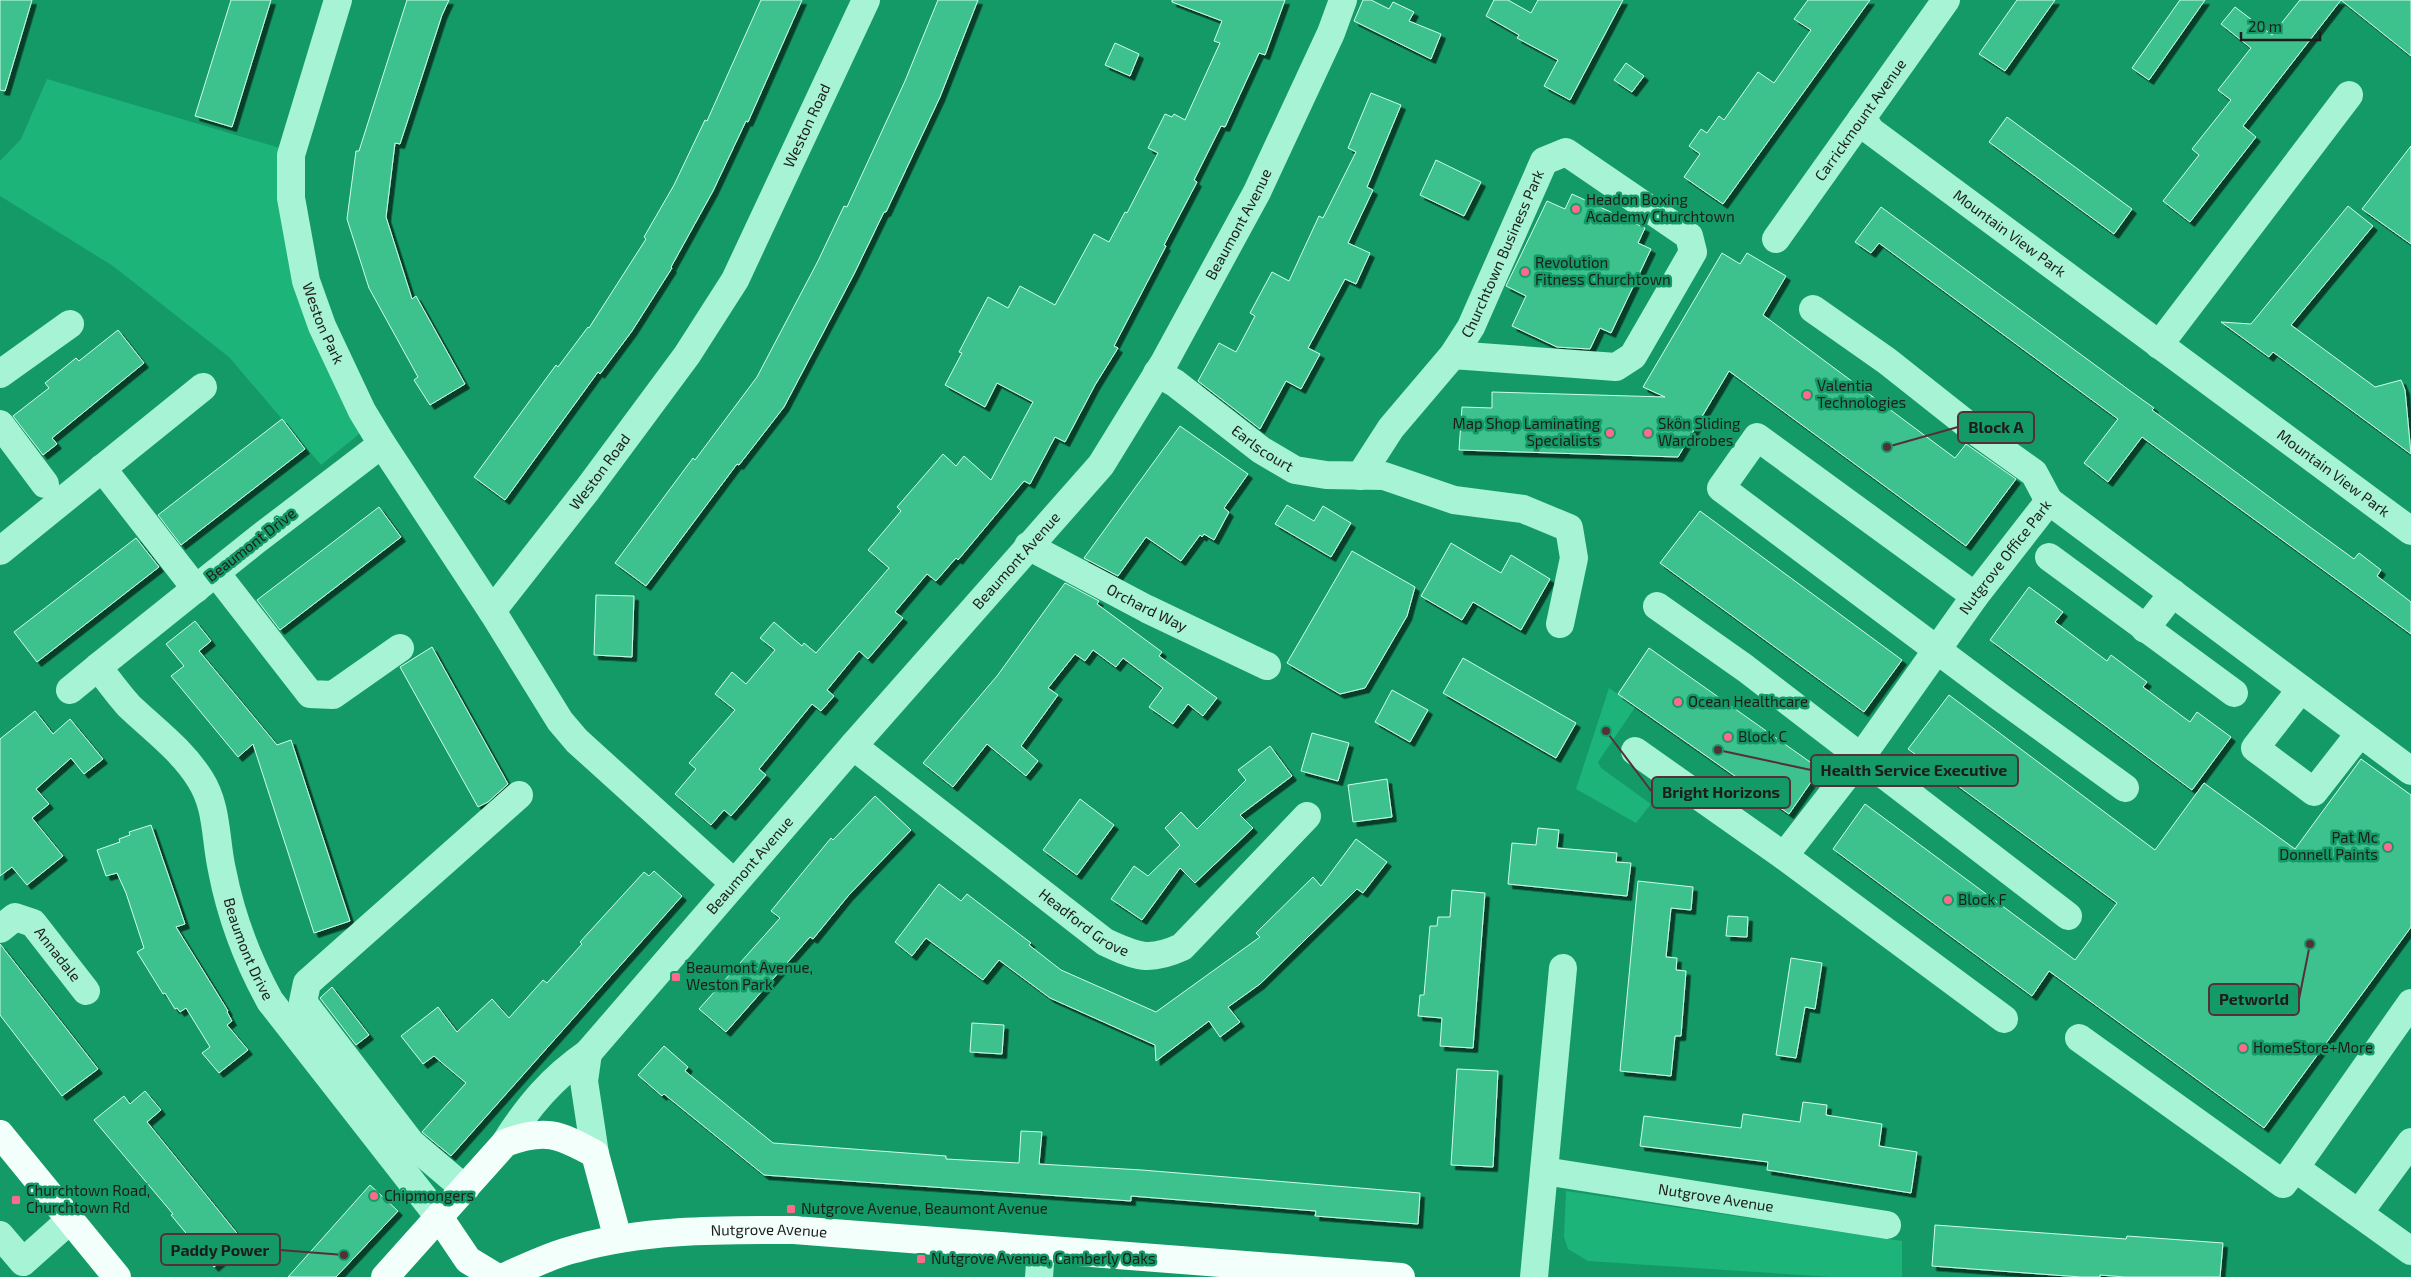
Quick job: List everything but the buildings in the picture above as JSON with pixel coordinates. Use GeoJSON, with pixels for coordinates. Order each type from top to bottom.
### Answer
{"type":"FeatureCollection","features":[{"type":"Feature","properties":{"kind":"main road"},"geometry":{"type":"LineString","coordinates":[[0,1134],[117,1277]]}},
{"type":"Feature","properties":{"kind":"main road"},"geometry":{"type":"LineString","coordinates":[[505,1143],[529,1134],[558,1136],[595,1154],[618,1239]]}},
{"type":"Feature","properties":{"kind":"main road","name":"Beaumont Avenue"},"geometry":{"type":"LineString","coordinates":[[385,1277],[505,1143]]}},
{"type":"Feature","properties":{"kind":"main road"},"geometry":{"type":"LineString","coordinates":[[438,1217],[468,1260],[496,1277]]}},
{"type":"Feature","properties":{"kind":"main road","name":"Nutgrove Avenue"},"geometry":{"type":"LineString","coordinates":[[504,1277],[574,1249],[618,1239],[673,1233],[794,1230],[1401,1277]]}},
{"type":"Feature","properties":{"kind":"street","name":"Weston Park"},"geometry":{"type":"LineString","coordinates":[[338,0],[290,155],[291,198],[306,281],[322,326],[362,410],[382,444],[492,611]]}},
{"type":"Feature","properties":{"kind":"street","name":"Weston Road"},"geometry":{"type":"LineString","coordinates":[[492,611],[587,490],[687,355],[734,280],[866,0]]}},
{"type":"Feature","properties":{"kind":"street","name":"Beaumont Avenue"},"geometry":{"type":"LineString","coordinates":[[505,1143],[523,1115],[561,1072],[588,1053],[853,746],[1101,465],[1157,374],[1257,192],[1331,33],[1343,0]]}},
{"type":"Feature","properties":{"kind":"street","name":"Carrickmount Avenue"},"geometry":{"type":"LineString","coordinates":[[1776,239],[1946,0]]}},
{"type":"Feature","properties":{"kind":"street"},"geometry":{"type":"LineString","coordinates":[[2159,345],[2349,95]]}},
{"type":"Feature","properties":{"kind":"street","name":"Mountain View Park"},"geometry":{"type":"LineString","coordinates":[[1862,118],[1871,131],[2411,532]]}},
{"type":"Feature","properties":{"kind":"street","name":"Churchtown Business Park"},"geometry":{"type":"LineString","coordinates":[[1372,476],[1391,428],[1453,355],[1471,326],[1544,161],[1566,152],[1689,236],[1693,252],[1633,356],[1616,367],[1453,355]]}},
{"type":"Feature","properties":{"kind":"street"},"geometry":{"type":"LineString","coordinates":[[1814,309],[1887,361],[1978,433],[2034,473],[2049,501]]}},
{"type":"Feature","properties":{"kind":"street"},"geometry":{"type":"LineString","coordinates":[[0,374],[70,324]]}},
{"type":"Feature","properties":{"kind":"street","name":"Earlscourt"},"geometry":{"type":"LineString","coordinates":[[1157,374],[1175,383],[1261,450],[1295,470],[1326,475],[1372,476],[1454,500],[1523,509],[1569,528],[1574,558],[1560,624]]}},
{"type":"Feature","properties":{"kind":"street"},"geometry":{"type":"LineString","coordinates":[[0,551],[203,387]]}},
{"type":"Feature","properties":{"kind":"street"},"geometry":{"type":"LineString","coordinates":[[0,424],[45,484]]}},
{"type":"Feature","properties":{"kind":"street"},"geometry":{"type":"LineString","coordinates":[[1975,596],[1757,437],[1721,488],[2125,788]]}},
{"type":"Feature","properties":{"kind":"street","name":"Beaumont Drive"},"geometry":{"type":"LineString","coordinates":[[70,690],[382,444]]}},
{"type":"Feature","properties":{"kind":"street"},"geometry":{"type":"LineString","coordinates":[[102,468],[310,694],[333,696],[400,648]]}},
{"type":"Feature","properties":{"kind":"street","name":"Nutgrove Office Park"},"geometry":{"type":"LineString","coordinates":[[1784,856],[1860,757],[1975,596],[2049,501],[2411,771]]}},
{"type":"Feature","properties":{"kind":"street","name":"Orchard Way"},"geometry":{"type":"LineString","coordinates":[[1028,546],[1147,609],[1266,666]]}},
{"type":"Feature","properties":{"kind":"street"},"geometry":{"type":"LineString","coordinates":[[2049,557],[2234,693]]}},
{"type":"Feature","properties":{"kind":"street"},"geometry":{"type":"LineString","coordinates":[[2145,629],[2173,593]]}},
{"type":"Feature","properties":{"kind":"street"},"geometry":{"type":"LineString","coordinates":[[1657,606],[1744,668],[2068,916]]}},
{"type":"Feature","properties":{"kind":"street"},"geometry":{"type":"LineString","coordinates":[[492,611],[566,728],[734,883]]}},
{"type":"Feature","properties":{"kind":"street","name":"Beaumont Drive"},"geometry":{"type":"LineString","coordinates":[[98,667],[128,704],[179,752],[201,779],[214,811],[221,870],[238,934],[251,967],[270,1001],[438,1217]]}},
{"type":"Feature","properties":{"kind":"street"},"geometry":{"type":"LineString","coordinates":[[2301,689],[2255,748],[2314,792],[2360,732]]}},
{"type":"Feature","properties":{"kind":"street","name":"Headford Grove"},"geometry":{"type":"LineString","coordinates":[[853,746],[1105,942],[1133,956],[1161,956],[1182,947],[1307,816]]}},
{"type":"Feature","properties":{"kind":"street"},"geometry":{"type":"LineString","coordinates":[[1635,751],[1784,856],[2004,1019]]}},
{"type":"Feature","properties":{"kind":"street"},"geometry":{"type":"LineString","coordinates":[[464,1189],[411,1144],[303,1002],[307,983],[518,795]]}},
{"type":"Feature","properties":{"kind":"street","name":"Annadale"},"geometry":{"type":"LineString","coordinates":[[0,929],[15,917],[33,923],[86,991]]}},
{"type":"Feature","properties":{"kind":"street"},"geometry":{"type":"LineString","coordinates":[[1534,1277],[1563,968]]}},
{"type":"Feature","properties":{"kind":"street"},"geometry":{"type":"LineString","coordinates":[[2079,1038],[2283,1184],[2411,1003]]}},
{"type":"Feature","properties":{"kind":"street"},"geometry":{"type":"LineString","coordinates":[[588,1053],[584,1081],[595,1154]]}},
{"type":"Feature","properties":{"kind":"street"},"geometry":{"type":"LineString","coordinates":[[2359,1213],[2411,1142]]}},
{"type":"Feature","properties":{"kind":"street"},"geometry":{"type":"LineString","coordinates":[[2294,1168],[2411,1251]]}},
{"type":"Feature","properties":{"kind":"street","name":"Nutgrove Avenue"},"geometry":{"type":"LineString","coordinates":[[1544,1171],[1887,1225]]}},
{"type":"Feature","properties":{"kind":"street"},"geometry":{"type":"LineString","coordinates":[[0,1235],[23,1262],[70,1220]]}},
{"type":"Feature","properties":{"kind":"street"},"geometry":{"type":"LineString","coordinates":[[1039,1277],[1041,1250]]}},
{"type":"Feature","properties":{"kind":"green space"},"geometry":{"type":"Polygon","coordinates":[[[47,79],[280,148],[364,430],[321,465],[229,357],[113,266],[0,196],[0,161],[21,139],[47,79]]]}},
{"type":"Feature","properties":{"kind":"green space"},"geometry":{"type":"Polygon","coordinates":[[[1609,688],[1636,706],[1598,762],[1601,768],[1651,804],[1636,823],[1576,789],[1609,688]]]}},
{"type":"Feature","properties":{"kind":"green space"},"geometry":{"type":"Polygon","coordinates":[[[1566,1191],[1902,1241],[1902,1277],[1832,1277],[1588,1261],[1568,1249],[1564,1237],[1566,1191]]]}},
{"type":"Feature","properties":{"kind":"place","name":"Headon Boxing Academy Churchtown"},"geometry":{"type":"Point","coordinates":[1576,209]}},
{"type":"Feature","properties":{"kind":"place","name":"Revolution Fitness Churchtown"},"geometry":{"type":"Point","coordinates":[1525,272]}},
{"type":"Feature","properties":{"kind":"place","name":"Valentia Technologies"},"geometry":{"type":"Point","coordinates":[1807,395]}},
{"type":"Feature","properties":{"kind":"place","name":"Map Shop Laminating Specialists"},"geometry":{"type":"Point","coordinates":[1610,433]}},
{"type":"Feature","properties":{"kind":"place","name":"Skön Sliding Wardrobes"},"geometry":{"type":"Point","coordinates":[1648,433]}},
{"type":"Feature","properties":{"kind":"place","name":"Block A"},"geometry":{"type":"Point","coordinates":[1887,447]}},
{"type":"Feature","properties":{"kind":"place","name":"Ocean Healthcare"},"geometry":{"type":"Point","coordinates":[1678,702]}},
{"type":"Feature","properties":{"kind":"place","name":"Bright Horizons"},"geometry":{"type":"Point","coordinates":[1606,731]}},
{"type":"Feature","properties":{"kind":"place","name":"Block C"},"geometry":{"type":"Point","coordinates":[1728,737]}},
{"type":"Feature","properties":{"kind":"place","name":"Health Service Executive"},"geometry":{"type":"Point","coordinates":[1718,750]}},
{"type":"Feature","properties":{"kind":"place","name":"Pat Mc Donnell Paints"},"geometry":{"type":"Point","coordinates":[2388,847]}},
{"type":"Feature","properties":{"kind":"place","name":"Block F"},"geometry":{"type":"Point","coordinates":[1948,900]}},
{"type":"Feature","properties":{"kind":"place","name":"Petworld"},"geometry":{"type":"Point","coordinates":[2310,944]}},
{"type":"Feature","properties":{"kind":"place","name":"Beaumont Avenue, Weston Park"},"geometry":{"type":"Point","coordinates":[676,977]}},
{"type":"Feature","properties":{"kind":"place","name":"HomeStore+More"},"geometry":{"type":"Point","coordinates":[2243,1048]}},
{"type":"Feature","properties":{"kind":"place","name":"Chipmongers"},"geometry":{"type":"Point","coordinates":[374,1196]}},
{"type":"Feature","properties":{"kind":"place","name":"Churchtown Road, Churchtown Rd"},"geometry":{"type":"Point","coordinates":[16,1200]}},
{"type":"Feature","properties":{"kind":"place","name":"Nutgrove Avenue, Beaumont Avenue"},"geometry":{"type":"Point","coordinates":[791,1209]}},
{"type":"Feature","properties":{"kind":"place","name":"Paddy Power"},"geometry":{"type":"Point","coordinates":[344,1255]}},
{"type":"Feature","properties":{"kind":"place","name":"Nutgrove Avenue, Camberly Oaks"},"geometry":{"type":"Point","coordinates":[921,1259]}}]}
